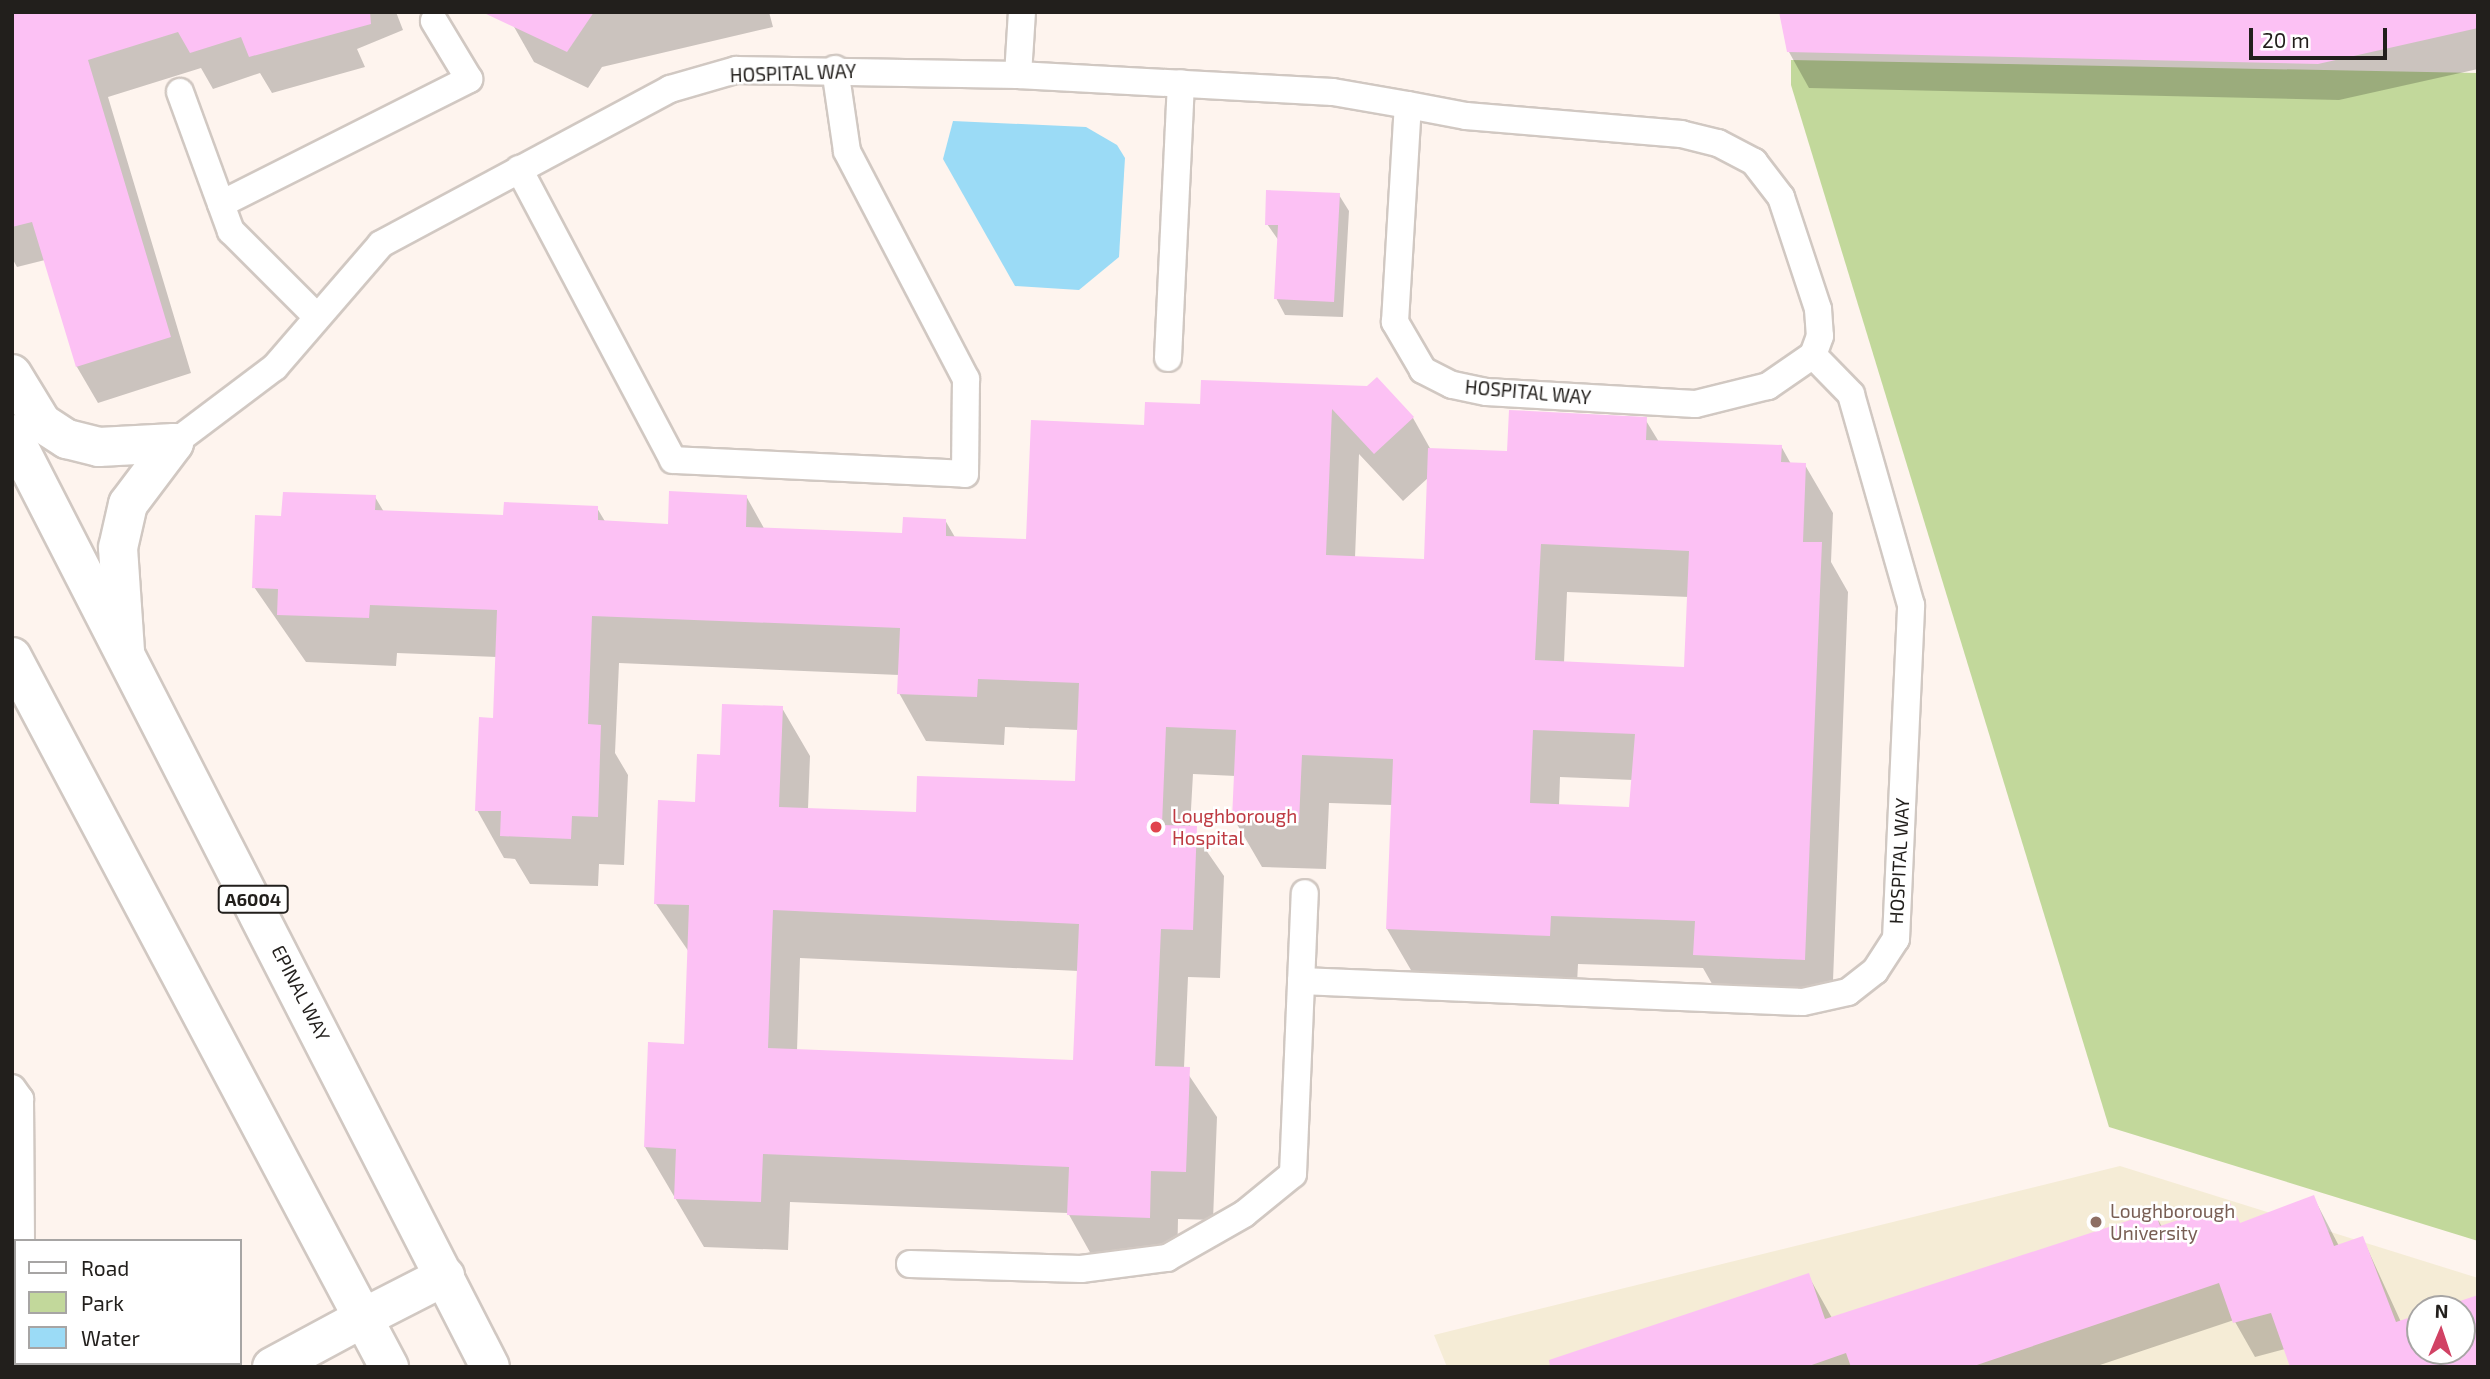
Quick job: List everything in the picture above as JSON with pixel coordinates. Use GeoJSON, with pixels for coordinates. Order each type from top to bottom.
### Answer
{"type":"FeatureCollection","features":[{"type":"Feature","properties":{"kind":"main road"},"geometry":{"type":"LineString","coordinates":[[12,374],[42,423],[67,439],[99,447],[174,443]]}},
{"type":"Feature","properties":{"kind":"main road","name":"HOSPITAL WAY"},"geometry":{"type":"LineString","coordinates":[[125,650],[118,548],[128,504],[174,443]]}},
{"type":"Feature","properties":{"kind":"main road","name":"EPINAL WAY"},"geometry":{"type":"LineString","coordinates":[[18,453],[125,650],[490,1367]]}},
{"type":"Feature","properties":{"kind":"main road"},"geometry":{"type":"LineString","coordinates":[[12,657],[365,1317],[389,1367]]}},
{"type":"Feature","properties":{"kind":"main road"},"geometry":{"type":"LineString","coordinates":[[272,1367],[445,1276]]}},
{"type":"Feature","properties":{"kind":"lane"},"geometry":{"type":"LineString","coordinates":[[1018,75],[1022,12]]}},
{"type":"Feature","properties":{"kind":"lane"},"geometry":{"type":"LineString","coordinates":[[221,204],[469,79],[434,21]]}},
{"type":"Feature","properties":{"kind":"lane"},"geometry":{"type":"LineString","coordinates":[[519,169],[673,460],[965,474],[966,379],[847,151],[835,69]]}},
{"type":"Feature","properties":{"kind":"lane","name":"HOSPITAL WAY"},"geometry":{"type":"LineString","coordinates":[[174,443],[275,367],[316,316],[381,244],[670,89],[736,71],[835,69],[1018,75],[1332,92],[1408,106],[1681,134],[1718,142],[1754,162],[1781,197],[1818,309],[1820,337],[1813,355],[1768,386],[1695,404],[1486,392],[1452,385],[1423,370],[1395,322],[1408,106]]}},
{"type":"Feature","properties":{"kind":"lane"},"geometry":{"type":"LineString","coordinates":[[1168,358],[1181,83]]}},
{"type":"Feature","properties":{"kind":"lane"},"geometry":{"type":"LineString","coordinates":[[180,92],[230,231],[316,316]]}},
{"type":"Feature","properties":{"kind":"lane","name":"HOSPITAL WAY"},"geometry":{"type":"LineString","coordinates":[[1301,981],[1803,1002],[1848,992],[1875,971],[1896,939],[1911,605],[1851,394],[1813,355]]}},
{"type":"Feature","properties":{"kind":"lane"},"geometry":{"type":"LineString","coordinates":[[910,1264],[1129,1267],[1167,1258],[1244,1214],[1293,1174],[1305,893]]}},
{"type":"Feature","properties":{"kind":"lane"},"geometry":{"type":"LineString","coordinates":[[12,1088],[20,1099],[21,1239]]}},
{"type":"Feature","properties":{"kind":"shaded area","name":"Loughborough University"},"geometry":{"type":"Polygon","coordinates":[[[2120,1166],[2478,1278],[2478,1367],[1447,1367],[1434,1335],[2120,1166]]]}},
{"type":"Feature","properties":{"kind":"green space"},"geometry":{"type":"Polygon","coordinates":[[[1791,60],[2478,73],[2478,1241],[2109,1127],[1791,85],[1791,60]]]}},
{"type":"Feature","properties":{"kind":"water"},"geometry":{"type":"Polygon","coordinates":[[[953,121],[1086,127],[1117,145],[1125,158],[1119,257],[1079,290],[1015,286],[943,159],[953,121]]]}},
{"type":"Feature","properties":{"kind":"building"},"geometry":{"type":"Polygon","coordinates":[[[12,12],[370,12],[371,24],[249,57],[241,37],[190,53],[178,32],[88,60],[171,337],[76,367],[32,222],[12,227],[12,12]]]}},
{"type":"Feature","properties":{"kind":"building"},"geometry":{"type":"Polygon","coordinates":[[[482,12],[594,12],[567,52],[482,12]]]}},
{"type":"Feature","properties":{"kind":"building"},"geometry":{"type":"Polygon","coordinates":[[[1779,12],[2478,12],[2478,28],[2318,64],[1787,52],[1779,12]]]}},
{"type":"Feature","properties":{"kind":"building"},"geometry":{"type":"Polygon","coordinates":[[[1266,190],[1340,193],[1334,302],[1274,299],[1278,225],[1265,225],[1266,190]]]}},
{"type":"Feature","properties":{"kind":"building"},"geometry":{"type":"Polygon","coordinates":[[[1377,377],[1414,417],[1374,454],[1332,409],[1326,555],[1424,559],[1428,448],[1507,451],[1509,410],[1647,417],[1646,440],[1782,445],[1781,462],[1806,463],[1803,542],[1822,542],[1805,960],[1693,955],[1695,921],[1551,916],[1550,936],[1386,929],[1393,759],[1302,755],[1299,822],[1232,819],[1236,730],[1166,727],[1162,825],[1197,826],[1193,930],[1161,929],[1155,1066],[1190,1067],[1186,1172],[1151,1171],[1150,1218],[1067,1215],[1069,1167],[763,1154],[761,1202],[674,1199],[676,1149],[644,1147],[648,1042],[684,1044],[689,905],[654,904],[658,800],[695,802],[697,754],[720,755],[722,704],[783,706],[779,807],[916,812],[917,776],[1075,781],[1079,683],[978,679],[977,697],[897,694],[900,628],[592,616],[588,724],[601,725],[598,817],[572,816],[571,839],[500,836],[501,811],[475,811],[479,717],[493,718],[497,610],[370,605],[369,618],[277,615],[278,589],[252,588],[255,515],[281,516],[283,492],[376,495],[375,510],[503,515],[504,502],[598,506],[598,520],[668,524],[669,491],[747,495],[746,527],[902,533],[903,517],[946,519],[946,536],[1026,539],[1031,420],[1144,425],[1145,402],[1200,404],[1201,380],[1367,386],[1377,377]],[[1541,544],[1535,660],[1684,667],[1689,551],[1541,544]],[[1533,730],[1530,803],[1629,807],[1635,734],[1533,730]],[[773,910],[768,1048],[1073,1060],[1079,924],[773,910]]]}},
{"type":"Feature","properties":{"kind":"building"},"geometry":{"type":"Polygon","coordinates":[[[2314,1195],[2334,1246],[2363,1236],[2396,1322],[2406,1319],[2406,1365],[2476,1365],[2478,1295],[2478,1367],[2290,1367],[2271,1313],[2233,1323],[2219,1283],[1971,1367],[1851,1367],[1846,1353],[1806,1367],[1550,1367],[1549,1360],[1809,1273],[1825,1319],[2155,1212],[2160,1226],[2230,1203],[2240,1223],[2314,1195]]]}},
{"type":"Feature","properties":{"kind":"place","name":"Loughborough Hospital"},"geometry":{"type":"Point","coordinates":[1156,827]}},
{"type":"Feature","properties":{"kind":"place","name":"Loughborough University"},"geometry":{"type":"Point","coordinates":[2096,1222]}}]}
